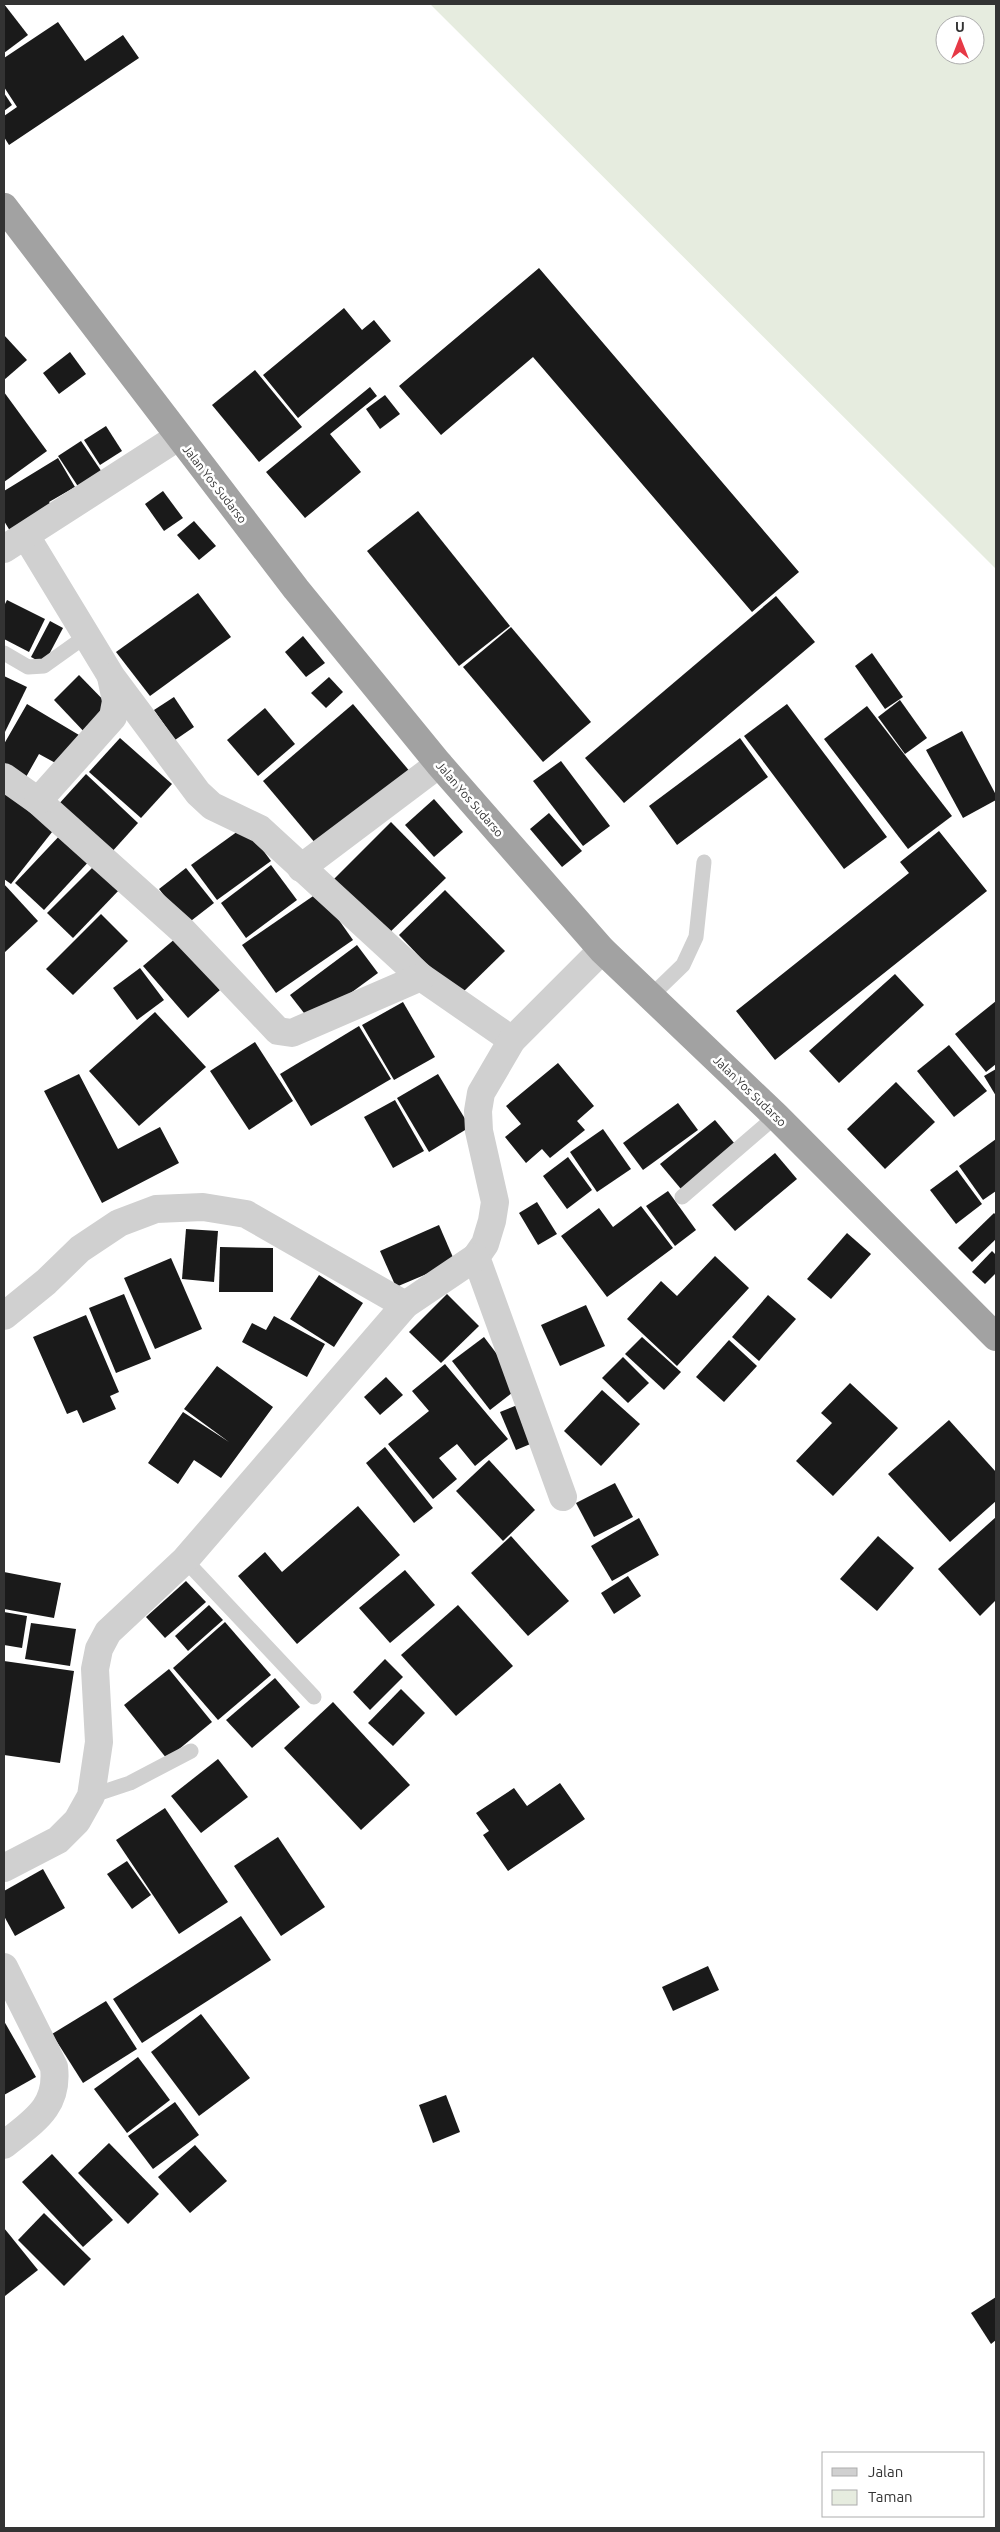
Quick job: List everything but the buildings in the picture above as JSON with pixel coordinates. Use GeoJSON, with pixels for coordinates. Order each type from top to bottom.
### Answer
{"type":"FeatureCollection","features":[{"type":"Feature","properties":{"kind":"highway","name":"Jalan Yos Sudarso"},"geometry":{"type":"LineString","coordinates":[[4,207],[302,597],[439,764],[602,950],[776,1116],[996,1337]]}},
{"type":"Feature","properties":{"kind":"street"},"geometry":{"type":"LineString","coordinates":[[178,436],[10,544],[86,636],[111,676],[198,793],[212,806],[260,829],[421,977],[512,1040]]}},
{"type":"Feature","properties":{"kind":"street"},"geometry":{"type":"LineString","coordinates":[[38,801],[113,717],[116,701],[111,676]]}},
{"type":"Feature","properties":{"kind":"street"},"geometry":{"type":"LineString","coordinates":[[301,868],[439,764]]}},
{"type":"Feature","properties":{"kind":"street"},"geometry":{"type":"LineString","coordinates":[[4,778],[38,801],[182,930],[278,1031],[292,1032],[421,977]]}},
{"type":"Feature","properties":{"kind":"street"},"geometry":{"type":"LineString","coordinates":[[4,1868],[58,1840],[77,1821],[90,1796],[99,1742],[95,1669],[98,1649],[108,1632],[185,1560],[405,1305],[476,1257],[485,1244],[495,1202],[479,1131],[478,1110],[481,1093],[512,1040],[602,950]]}},
{"type":"Feature","properties":{"kind":"street"},"geometry":{"type":"LineString","coordinates":[[4,1316],[46,1282],[80,1249],[119,1223],[156,1209],[203,1207],[246,1214],[405,1305]]}},
{"type":"Feature","properties":{"kind":"street"},"geometry":{"type":"LineString","coordinates":[[476,1257],[563,1497]]}},
{"type":"Feature","properties":{"kind":"street"},"geometry":{"type":"LineString","coordinates":[[4,1967],[54,2067],[56,2084],[50,2100],[40,2115],[4,2145]]}},
{"type":"Feature","properties":{"kind":"lane"},"geometry":{"type":"LineString","coordinates":[[4,653],[28,667],[44,666],[86,636]]}},
{"type":"Feature","properties":{"kind":"lane"},"geometry":{"type":"LineString","coordinates":[[651,996],[683,965],[696,937],[704,862]]}},
{"type":"Feature","properties":{"kind":"lane"},"geometry":{"type":"LineString","coordinates":[[682,1196],[776,1116]]}},
{"type":"Feature","properties":{"kind":"lane"},"geometry":{"type":"LineString","coordinates":[[185,1560],[314,1697]]}},
{"type":"Feature","properties":{"kind":"lane"},"geometry":{"type":"LineString","coordinates":[[90,1796],[130,1783],[191,1751]]}},
{"type":"Feature","properties":{"kind":"green space"},"geometry":{"type":"Polygon","coordinates":[[[430,4],[996,4],[996,569],[430,4]]]}}]}
